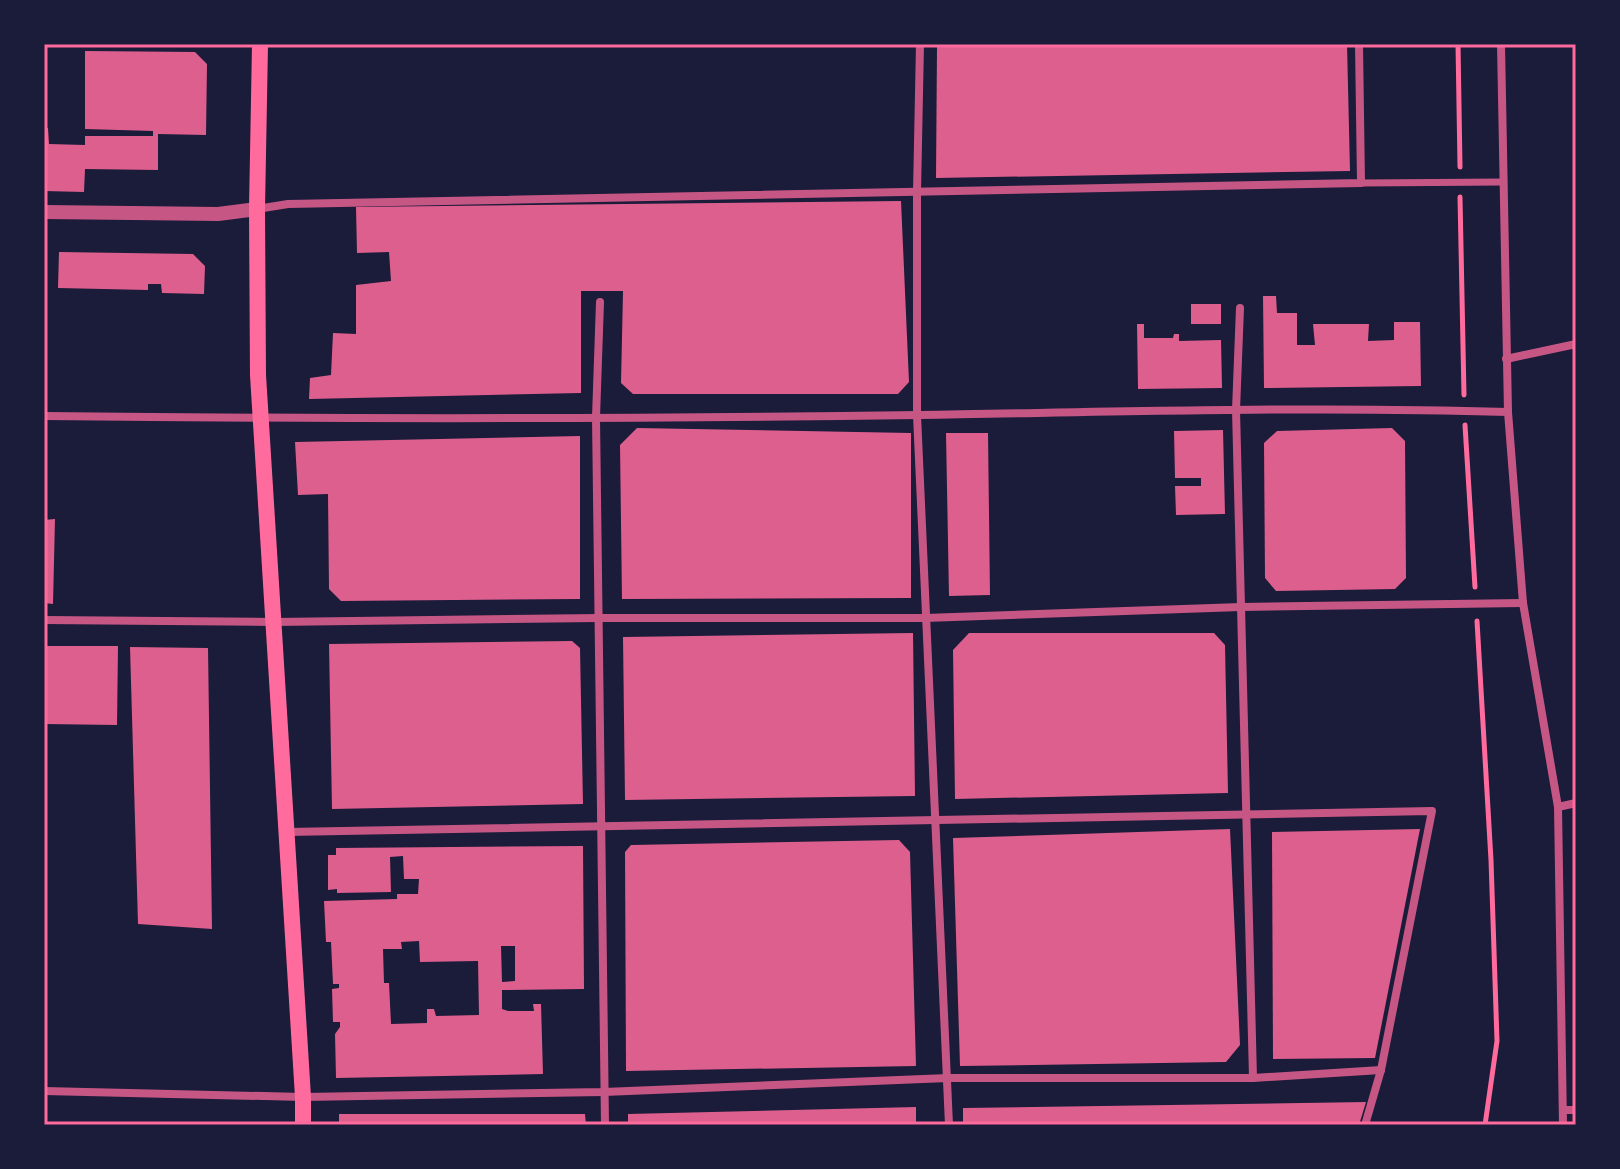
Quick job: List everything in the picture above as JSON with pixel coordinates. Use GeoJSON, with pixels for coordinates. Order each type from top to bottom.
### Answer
{"type":"FeatureCollection","features":[{"type":"Feature","properties":{"kind":"main road"},"geometry":{"type":"LineString","coordinates":[[260,44],[258,375],[303,1125]]}},
{"type":"Feature","properties":{"kind":"street"},"geometry":{"type":"LineString","coordinates":[[920,44],[917,415],[949,1125]]}},
{"type":"Feature","properties":{"kind":"street"},"geometry":{"type":"LineString","coordinates":[[1359,44],[1361,183]]}},
{"type":"Feature","properties":{"kind":"street"},"geometry":{"type":"LineString","coordinates":[[1501,44],[1508,412],[1523,603],[1558,807],[1563,1125]]}},
{"type":"Feature","properties":{"kind":"street"},"geometry":{"type":"LineString","coordinates":[[44,212],[218,214],[304,203],[1503,182]]}},
{"type":"Feature","properties":{"kind":"street"},"geometry":{"type":"LineString","coordinates":[[600,302],[596,417],[605,1125]]}},
{"type":"Feature","properties":{"kind":"street"},"geometry":{"type":"LineString","coordinates":[[1240,308],[1236,410],[1253,1078]]}},
{"type":"Feature","properties":{"kind":"street"},"geometry":{"type":"LineString","coordinates":[[1506,359],[1576,344]]}},
{"type":"Feature","properties":{"kind":"street"},"geometry":{"type":"LineString","coordinates":[[44,416],[596,417],[1236,410],[1508,412]]}},
{"type":"Feature","properties":{"kind":"street"},"geometry":{"type":"LineString","coordinates":[[44,620],[274,622],[925,618],[1241,607],[1523,603]]}},
{"type":"Feature","properties":{"kind":"street"},"geometry":{"type":"LineString","coordinates":[[1558,807],[1576,803]]}},
{"type":"Feature","properties":{"kind":"street"},"geometry":{"type":"LineString","coordinates":[[287,832],[1432,811],[1381,1070],[1365,1125]]}},
{"type":"Feature","properties":{"kind":"street"},"geometry":{"type":"LineString","coordinates":[[44,1091],[303,1097],[604,1092],[948,1078],[1253,1078],[1381,1070]]}},
{"type":"Feature","properties":{"kind":"street"},"geometry":{"type":"LineString","coordinates":[[1563,1110],[1576,1110]]}},
{"type":"Feature","properties":{"kind":"path"},"geometry":{"type":"LineString","coordinates":[[1458,44],[1465,410],[1491,860],[1497,1041],[1485,1125]]}},
{"type":"Feature","properties":{"kind":"building"},"geometry":{"type":"Polygon","coordinates":[[[940,44],[1347,44],[1350,171],[936,178],[937,47],[940,44]]]}},
{"type":"Feature","properties":{"kind":"building"},"geometry":{"type":"Polygon","coordinates":[[[85,51],[195,52],[207,64],[206,135],[158,134],[158,170],[85,169],[84,192],[44,191],[44,128],[48,128],[49,144],[85,145],[85,136],[153,136],[153,131],[85,129],[85,51]]]}},
{"type":"Feature","properties":{"kind":"building"},"geometry":{"type":"Polygon","coordinates":[[[901,201],[909,382],[898,394],[633,394],[621,383],[623,291],[581,291],[581,393],[309,399],[310,378],[331,375],[333,333],[356,334],[356,285],[391,281],[389,252],[357,253],[356,207],[901,201]]]}},
{"type":"Feature","properties":{"kind":"building"},"geometry":{"type":"Polygon","coordinates":[[[59,252],[193,254],[205,266],[204,294],[162,293],[161,284],[148,284],[148,290],[58,288],[59,252]]]}},
{"type":"Feature","properties":{"kind":"building"},"geometry":{"type":"Polygon","coordinates":[[[1263,296],[1276,296],[1277,313],[1297,313],[1297,345],[1315,345],[1313,324],[1369,324],[1368,341],[1394,340],[1394,322],[1420,322],[1421,386],[1264,388],[1263,296]]]}},
{"type":"Feature","properties":{"kind":"building"},"geometry":{"type":"Polygon","coordinates":[[[1191,304],[1221,304],[1221,324],[1191,324],[1191,304]]]}},
{"type":"Feature","properties":{"kind":"building"},"geometry":{"type":"Polygon","coordinates":[[[1137,324],[1144,324],[1144,338],[1173,338],[1174,334],[1179,334],[1179,341],[1221,340],[1222,388],[1138,389],[1137,324]]]}},
{"type":"Feature","properties":{"kind":"building"},"geometry":{"type":"Polygon","coordinates":[[[637,428],[911,433],[911,598],[622,599],[620,445],[637,428]]]}},
{"type":"Feature","properties":{"kind":"building"},"geometry":{"type":"Polygon","coordinates":[[[1392,428],[1405,441],[1406,578],[1395,589],[1276,591],[1265,578],[1264,443],[1277,431],[1392,428]]]}},
{"type":"Feature","properties":{"kind":"building"},"geometry":{"type":"Polygon","coordinates":[[[1223,430],[1225,514],[1176,515],[1175,486],[1201,486],[1201,478],[1175,478],[1174,431],[1223,430]]]}},
{"type":"Feature","properties":{"kind":"building"},"geometry":{"type":"Polygon","coordinates":[[[946,433],[988,433],[990,595],[949,596],[946,433]]]}},
{"type":"Feature","properties":{"kind":"building"},"geometry":{"type":"Polygon","coordinates":[[[580,436],[580,599],[341,601],[329,589],[328,494],[298,495],[295,442],[580,436]]]}},
{"type":"Feature","properties":{"kind":"building"},"geometry":{"type":"Polygon","coordinates":[[[55,519],[53,604],[44,603],[44,520],[55,519]]]}},
{"type":"Feature","properties":{"kind":"building"},"geometry":{"type":"Polygon","coordinates":[[[913,633],[915,796],[625,800],[623,637],[913,633]]]}},
{"type":"Feature","properties":{"kind":"building"},"geometry":{"type":"Polygon","coordinates":[[[969,633],[1214,633],[1225,645],[1228,793],[955,799],[953,650],[969,633]]]}},
{"type":"Feature","properties":{"kind":"building"},"geometry":{"type":"Polygon","coordinates":[[[572,641],[580,648],[583,804],[332,809],[329,644],[572,641]]]}},
{"type":"Feature","properties":{"kind":"building"},"geometry":{"type":"Polygon","coordinates":[[[44,646],[118,646],[117,725],[44,724],[44,646]]]}},
{"type":"Feature","properties":{"kind":"building"},"geometry":{"type":"Polygon","coordinates":[[[130,647],[208,648],[212,929],[138,924],[130,647]]]}},
{"type":"Feature","properties":{"kind":"building"},"geometry":{"type":"Polygon","coordinates":[[[1230,829],[1240,1045],[1226,1062],[960,1066],[953,838],[1230,829]]]}},
{"type":"Feature","properties":{"kind":"building"},"geometry":{"type":"Polygon","coordinates":[[[1420,829],[1375,1058],[1273,1059],[1272,832],[1420,829]]]}},
{"type":"Feature","properties":{"kind":"building"},"geometry":{"type":"Polygon","coordinates":[[[899,840],[910,852],[916,1066],[626,1071],[625,852],[631,845],[899,840]]]}},
{"type":"Feature","properties":{"kind":"building"},"geometry":{"type":"Polygon","coordinates":[[[583,846],[584,989],[502,990],[502,1009],[534,1011],[533,1004],[541,1004],[543,1074],[336,1078],[335,1034],[340,1022],[333,1022],[332,989],[339,988],[339,984],[333,984],[331,942],[326,942],[324,901],[397,899],[397,894],[418,894],[419,879],[404,879],[403,856],[390,857],[391,892],[337,893],[337,889],[328,890],[328,855],[336,855],[336,848],[583,846]],[[419,941],[401,942],[402,949],[383,949],[384,983],[389,983],[391,1024],[427,1023],[427,1009],[434,1009],[436,1016],[479,1015],[478,961],[420,962],[419,941]],[[501,946],[502,982],[515,981],[515,946],[501,946]]]}},
{"type":"Feature","properties":{"kind":"building"},"geometry":{"type":"Polygon","coordinates":[[[1366,1102],[1359,1125],[963,1125],[963,1108],[1366,1102]]]}},
{"type":"Feature","properties":{"kind":"building"},"geometry":{"type":"Polygon","coordinates":[[[916,1107],[916,1125],[628,1125],[628,1114],[916,1107]]]}},
{"type":"Feature","properties":{"kind":"building"},"geometry":{"type":"Polygon","coordinates":[[[339,1114],[585,1114],[586,1125],[339,1125],[339,1114]]]}}]}
